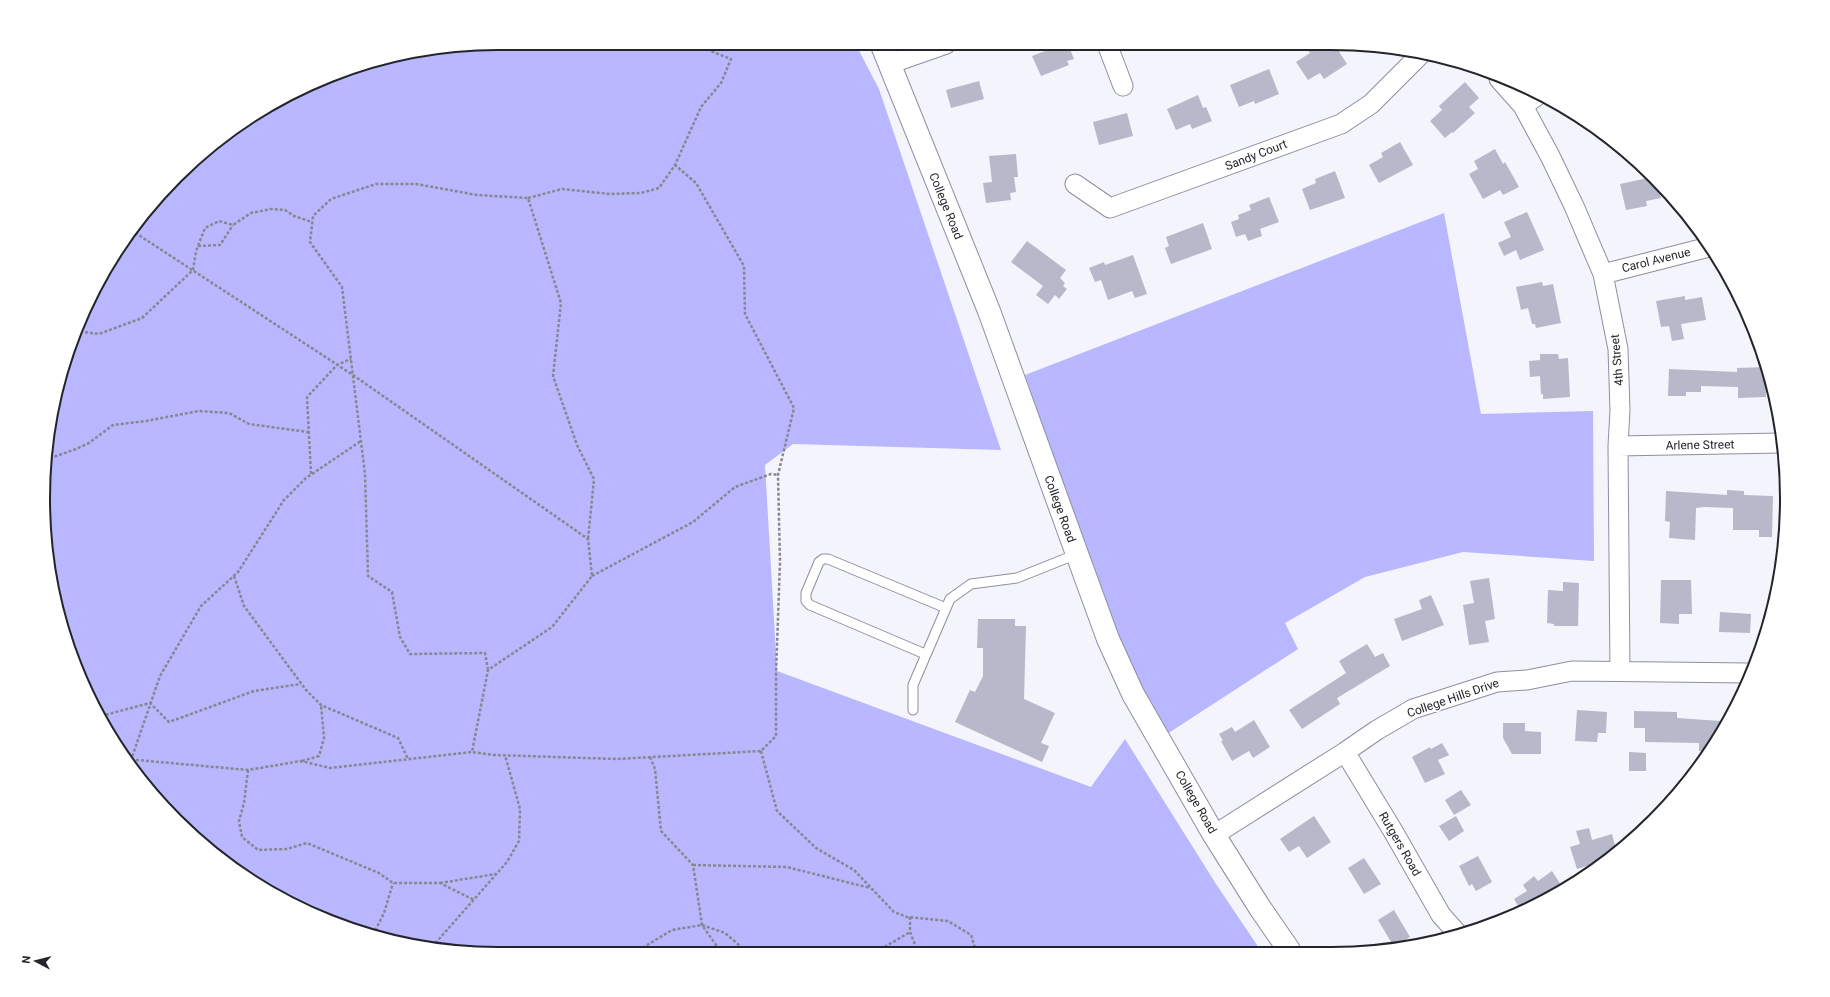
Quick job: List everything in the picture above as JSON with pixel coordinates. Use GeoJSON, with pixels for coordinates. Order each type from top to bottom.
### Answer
{"type":"FeatureCollection","features":[{"type":"Feature","properties":{"kind":"street","name":"College Road"},"geometry":{"type":"LineString","coordinates":[[884,50],[989,311],[1108,639],[1133,694],[1214,835],[1260,908],[1287,947]]}},
{"type":"Feature","properties":{"kind":"street"},"geometry":{"type":"LineString","coordinates":[[889,64],[929,50]]}},
{"type":"Feature","properties":{"kind":"street"},"geometry":{"type":"LineString","coordinates":[[1109,50],[1123,86]]}},
{"type":"Feature","properties":{"kind":"street","name":"Sandy Court"},"geometry":{"type":"LineString","coordinates":[[1075,184],[1110,208],[1287,143],[1320,133],[1341,124],[1371,104],[1416,59]]}},
{"type":"Feature","properties":{"kind":"street","name":"4th Street"},"geometry":{"type":"LineString","coordinates":[[1512,88],[1531,101],[1550,156],[1574,206],[1603,274],[1618,349],[1620,410],[1618,446],[1620,670]]}},
{"type":"Feature","properties":{"kind":"street","name":"Carol Avenue"},"geometry":{"type":"LineString","coordinates":[[1603,274],[1704,248]]}},
{"type":"Feature","properties":{"kind":"street","name":"Arlene Street"},"geometry":{"type":"LineString","coordinates":[[1618,446],[1776,443]]}},
{"type":"Feature","properties":{"kind":"street","name":"College Hills Drive"},"geometry":{"type":"LineString","coordinates":[[1214,835],[1377,730],[1413,709],[1497,682],[1527,680],[1572,671],[1620,670],[1745,673]]}},
{"type":"Feature","properties":{"kind":"street","name":"Rutgers Road"},"geometry":{"type":"LineString","coordinates":[[1345,752],[1393,830],[1441,915],[1454,930]]}},
{"type":"Feature","properties":{"kind":"lane"},"geometry":{"type":"LineString","coordinates":[[913,710],[913,685],[925,654],[950,599],[971,584],[1017,578],[1077,554]]}},
{"type":"Feature","properties":{"kind":"lane"},"geometry":{"type":"LineString","coordinates":[[925,654],[810,605],[806,601],[806,593],[819,562],[823,559],[828,559],[946,608]]}},
{"type":"Feature","properties":{"kind":"path"},"geometry":{"type":"LineString","coordinates":[[472,752],[488,670],[485,653],[410,654],[400,637],[392,592],[368,576],[365,474],[342,286],[310,242],[313,216],[331,199],[376,184],[416,184],[477,195],[528,198],[562,189],[610,194],[641,193],[659,188],[675,165],[701,107],[721,83],[731,59],[711,50]]}},
{"type":"Feature","properties":{"kind":"path"},"geometry":{"type":"LineString","coordinates":[[301,761],[330,768],[472,752],[504,756],[616,759],[761,751],[776,736],[776,674],[780,562],[778,475],[794,408],[745,314],[744,266],[696,183],[675,165]]}},
{"type":"Feature","properties":{"kind":"path"},"geometry":{"type":"LineString","coordinates":[[528,198],[561,303],[553,376],[577,445],[594,479],[588,539],[592,576]]}},
{"type":"Feature","properties":{"kind":"path"},"geometry":{"type":"LineString","coordinates":[[198,246],[220,245],[234,225],[251,213],[271,209],[285,210],[294,216],[312,222]]}},
{"type":"Feature","properties":{"kind":"path"},"geometry":{"type":"LineString","coordinates":[[82,332],[99,334],[142,318],[193,270],[198,246],[205,228],[219,221],[234,225]]}},
{"type":"Feature","properties":{"kind":"path"},"geometry":{"type":"LineString","coordinates":[[137,234],[353,375],[588,539]]}},
{"type":"Feature","properties":{"kind":"path"},"geometry":{"type":"LineString","coordinates":[[311,475],[307,396],[337,365],[351,359]]}},
{"type":"Feature","properties":{"kind":"path"},"geometry":{"type":"LineString","coordinates":[[52,458],[76,450],[89,443],[113,425],[146,422],[199,411],[229,413],[249,424],[308,432]]}},
{"type":"Feature","properties":{"kind":"path"},"geometry":{"type":"LineString","coordinates":[[132,757],[160,676],[201,606],[238,572],[284,500],[311,475],[361,440]]}},
{"type":"Feature","properties":{"kind":"path"},"geometry":{"type":"LineString","coordinates":[[488,670],[552,627],[592,576],[693,522],[735,487],[771,474],[778,475]]}},
{"type":"Feature","properties":{"kind":"path"},"geometry":{"type":"LineString","coordinates":[[234,576],[244,606],[301,684],[321,705],[398,738],[408,760]]}},
{"type":"Feature","properties":{"kind":"path"},"geometry":{"type":"LineString","coordinates":[[150,703],[169,722],[254,691],[301,684]]}},
{"type":"Feature","properties":{"kind":"path"},"geometry":{"type":"LineString","coordinates":[[106,715],[150,703]]}},
{"type":"Feature","properties":{"kind":"path"},"geometry":{"type":"LineString","coordinates":[[135,760],[248,770],[301,761],[319,756],[324,738],[321,705]]}},
{"type":"Feature","properties":{"kind":"path"},"geometry":{"type":"LineString","coordinates":[[761,751],[777,811],[816,848],[854,870],[894,912],[910,917],[948,921],[971,935],[975,947]]}},
{"type":"Feature","properties":{"kind":"path"},"geometry":{"type":"LineString","coordinates":[[436,942],[507,862],[519,841],[520,809],[504,756]]}},
{"type":"Feature","properties":{"kind":"path"},"geometry":{"type":"LineString","coordinates":[[650,757],[655,769],[661,831],[693,865],[702,925],[717,947]]}},
{"type":"Feature","properties":{"kind":"path"},"geometry":{"type":"LineString","coordinates":[[248,770],[244,802],[239,821],[242,837],[258,850],[287,849],[307,844],[379,873],[393,883],[440,883],[496,874]]}},
{"type":"Feature","properties":{"kind":"path"},"geometry":{"type":"LineString","coordinates":[[693,865],[787,867],[871,888]]}},
{"type":"Feature","properties":{"kind":"path"},"geometry":{"type":"LineString","coordinates":[[376,930],[384,913],[393,883]]}},
{"type":"Feature","properties":{"kind":"path"},"geometry":{"type":"LineString","coordinates":[[440,883],[474,900]]}},
{"type":"Feature","properties":{"kind":"path"},"geometry":{"type":"LineString","coordinates":[[910,917],[910,932],[916,947]]}},
{"type":"Feature","properties":{"kind":"path"},"geometry":{"type":"LineString","coordinates":[[643,947],[672,930],[702,925],[724,933],[741,947]]}},
{"type":"Feature","properties":{"kind":"path"},"geometry":{"type":"LineString","coordinates":[[884,947],[910,932]]}},
{"type":"Feature","properties":{"kind":"shaded area"},"geometry":{"type":"Polygon","coordinates":[[[859,50],[879,89],[1001,450],[793,444],[765,465],[777,671],[1091,787],[1125,739],[1216,884],[1258,947],[469,946],[440,943],[382,932],[327,913],[300,901],[274,887],[225,854],[181,816],[161,794],[143,772],[110,723],[96,697],[74,643],[65,615],[54,557],[51,528],[51,469],[54,440],[65,382],[84,327],[96,300],[110,274],[143,225],[181,181],[203,161],[225,143],[274,110],[300,96],[354,74],[382,65],[411,59],[469,51],[859,50]]]}},
{"type":"Feature","properties":{"kind":"shaded area"},"geometry":{"type":"Polygon","coordinates":[[[1444,213],[1481,414],[1593,411],[1594,561],[1463,552],[1365,577],[1285,623],[1298,649],[1167,734],[1131,669],[1096,577],[1025,375],[1444,213]]]}},
{"type":"Feature","properties":{"kind":"building"},"geometry":{"type":"Polygon","coordinates":[[[1048,50],[1070,50],[1074,59],[1067,61],[1069,65],[1041,76],[1032,56],[1048,50]]]}},
{"type":"Feature","properties":{"kind":"building"},"geometry":{"type":"Polygon","coordinates":[[[1308,50],[1338,50],[1347,64],[1324,79],[1320,73],[1308,80],[1296,62],[1310,53],[1308,50]]]}},
{"type":"Feature","properties":{"kind":"building"},"geometry":{"type":"Polygon","coordinates":[[[1269,69],[1279,94],[1255,104],[1254,101],[1239,107],[1230,85],[1269,69]]]}},
{"type":"Feature","properties":{"kind":"building"},"geometry":{"type":"Polygon","coordinates":[[[979,81],[984,99],[951,108],[946,90],[979,81]]]}},
{"type":"Feature","properties":{"kind":"building"},"geometry":{"type":"Polygon","coordinates":[[[1465,82],[1479,98],[1469,107],[1475,113],[1453,133],[1452,132],[1445,138],[1430,121],[1442,110],[1439,106],[1465,82]]]}},
{"type":"Feature","properties":{"kind":"building"},"geometry":{"type":"Polygon","coordinates":[[[1198,95],[1203,108],[1206,107],[1212,121],[1192,129],[1190,124],[1176,130],[1167,109],[1198,95]]]}},
{"type":"Feature","properties":{"kind":"building"},"geometry":{"type":"Polygon","coordinates":[[[1127,113],[1133,136],[1099,145],[1093,122],[1127,113]]]}},
{"type":"Feature","properties":{"kind":"building"},"geometry":{"type":"Polygon","coordinates":[[[1400,142],[1413,165],[1379,183],[1369,165],[1383,157],[1381,153],[1400,142]]]}},
{"type":"Feature","properties":{"kind":"building"},"geometry":{"type":"Polygon","coordinates":[[[1495,149],[1503,164],[1505,162],[1519,187],[1503,195],[1500,190],[1483,199],[1469,174],[1478,169],[1474,161],[1495,149]]]}},
{"type":"Feature","properties":{"kind":"building"},"geometry":{"type":"Polygon","coordinates":[[[1016,154],[1018,177],[1014,177],[1016,192],[1010,193],[1011,200],[986,203],[983,183],[992,182],[989,156],[1016,154]]]}},
{"type":"Feature","properties":{"kind":"building"},"geometry":{"type":"Polygon","coordinates":[[[1335,171],[1345,198],[1310,210],[1302,189],[1316,183],[1315,179],[1335,171]]]}},
{"type":"Feature","properties":{"kind":"building"},"geometry":{"type":"Polygon","coordinates":[[[1646,178],[1660,193],[1661,198],[1646,201],[1647,206],[1626,210],[1620,184],[1646,178]]]}},
{"type":"Feature","properties":{"kind":"building"},"geometry":{"type":"Polygon","coordinates":[[[1269,197],[1279,222],[1260,229],[1262,236],[1248,241],[1245,234],[1236,237],[1231,222],[1239,219],[1238,215],[1251,210],[1249,205],[1269,197]]]}},
{"type":"Feature","properties":{"kind":"building"},"geometry":{"type":"Polygon","coordinates":[[[1527,212],[1544,250],[1520,260],[1516,250],[1504,256],[1498,243],[1511,237],[1504,222],[1527,212]]]}},
{"type":"Feature","properties":{"kind":"building"},"geometry":{"type":"Polygon","coordinates":[[[1203,223],[1212,249],[1171,264],[1165,248],[1169,246],[1166,237],[1203,223]]]}},
{"type":"Feature","properties":{"kind":"building"},"geometry":{"type":"Polygon","coordinates":[[[1027,241],[1066,270],[1060,278],[1065,283],[1063,286],[1067,289],[1059,299],[1055,295],[1048,304],[1036,295],[1043,286],[1011,262],[1027,241]]]}},
{"type":"Feature","properties":{"kind":"building"},"geometry":{"type":"Polygon","coordinates":[[[1133,255],[1147,294],[1135,298],[1132,291],[1108,300],[1101,280],[1095,282],[1089,268],[1104,262],[1105,265],[1133,255]]]}},
{"type":"Feature","properties":{"kind":"building"},"geometry":{"type":"Polygon","coordinates":[[[1542,282],[1543,286],[1553,284],[1561,323],[1536,328],[1535,324],[1532,324],[1528,308],[1521,310],[1516,287],[1542,282]]]}},
{"type":"Feature","properties":{"kind":"building"},"geometry":{"type":"Polygon","coordinates":[[[1685,296],[1685,300],[1702,297],[1706,320],[1681,324],[1684,339],[1672,341],[1669,326],[1661,327],[1656,301],[1685,296]]]}},
{"type":"Feature","properties":{"kind":"building"},"geometry":{"type":"Polygon","coordinates":[[[1540,354],[1558,354],[1559,359],[1568,358],[1570,397],[1543,399],[1543,394],[1541,394],[1540,376],[1530,377],[1529,361],[1540,360],[1540,354]]]}},
{"type":"Feature","properties":{"kind":"building"},"geometry":{"type":"Polygon","coordinates":[[[1760,367],[1767,393],[1766,393],[1766,397],[1738,398],[1738,387],[1701,386],[1701,392],[1686,392],[1686,396],[1668,396],[1669,369],[1737,372],[1737,368],[1760,367]]]}},
{"type":"Feature","properties":{"kind":"building"},"geometry":{"type":"Polygon","coordinates":[[[1727,490],[1744,491],[1744,495],[1773,496],[1772,537],[1759,537],[1759,530],[1733,530],[1733,508],[1704,507],[1696,508],[1695,540],[1669,538],[1670,522],[1665,521],[1666,491],[1727,495],[1727,490]]]}},
{"type":"Feature","properties":{"kind":"building"},"geometry":{"type":"Polygon","coordinates":[[[1489,578],[1495,619],[1485,621],[1489,642],[1469,645],[1463,605],[1474,603],[1470,581],[1489,578]]]}},
{"type":"Feature","properties":{"kind":"building"},"geometry":{"type":"Polygon","coordinates":[[[1661,580],[1691,580],[1692,614],[1679,614],[1679,624],[1660,623],[1661,580]]]}},
{"type":"Feature","properties":{"kind":"building"},"geometry":{"type":"Polygon","coordinates":[[[1563,582],[1579,583],[1578,626],[1554,626],[1554,624],[1547,623],[1548,590],[1563,591],[1563,582]]]}},
{"type":"Feature","properties":{"kind":"building"},"geometry":{"type":"Polygon","coordinates":[[[1431,595],[1444,625],[1402,641],[1394,619],[1422,609],[1419,600],[1431,595]]]}},
{"type":"Feature","properties":{"kind":"building"},"geometry":{"type":"Polygon","coordinates":[[[1720,612],[1751,614],[1750,633],[1719,632],[1720,612]]]}},
{"type":"Feature","properties":{"kind":"building"},"geometry":{"type":"Polygon","coordinates":[[[978,619],[1015,619],[1015,626],[1026,626],[1024,699],[1055,713],[1041,743],[1049,746],[1042,762],[955,722],[970,690],[975,692],[983,676],[983,648],[977,648],[978,619]]]}},
{"type":"Feature","properties":{"kind":"building"},"geometry":{"type":"Polygon","coordinates":[[[1367,644],[1375,657],[1383,653],[1390,666],[1337,698],[1340,704],[1302,729],[1289,710],[1346,673],[1339,661],[1367,644]]]}},
{"type":"Feature","properties":{"kind":"building"},"geometry":{"type":"Polygon","coordinates":[[[1577,710],[1607,712],[1606,733],[1598,733],[1597,742],[1575,741],[1577,710]]]}},
{"type":"Feature","properties":{"kind":"building"},"geometry":{"type":"Polygon","coordinates":[[[1634,711],[1677,712],[1677,718],[1721,721],[1702,751],[1699,751],[1699,743],[1645,742],[1645,728],[1634,728],[1634,711]]]}},
{"type":"Feature","properties":{"kind":"building"},"geometry":{"type":"Polygon","coordinates":[[[1254,720],[1270,747],[1253,758],[1249,751],[1232,761],[1221,741],[1223,741],[1219,734],[1232,727],[1235,732],[1254,720]]]}},
{"type":"Feature","properties":{"kind":"building"},"geometry":{"type":"Polygon","coordinates":[[[1503,723],[1525,723],[1525,731],[1541,732],[1541,754],[1512,754],[1503,738],[1503,723]]]}},
{"type":"Feature","properties":{"kind":"building"},"geometry":{"type":"Polygon","coordinates":[[[1442,743],[1449,755],[1438,760],[1445,774],[1425,783],[1412,757],[1430,747],[1431,749],[1442,743]]]}},
{"type":"Feature","properties":{"kind":"building"},"geometry":{"type":"Polygon","coordinates":[[[1629,752],[1646,753],[1646,771],[1629,771],[1629,752]]]}},
{"type":"Feature","properties":{"kind":"building"},"geometry":{"type":"Polygon","coordinates":[[[1461,790],[1471,805],[1454,815],[1445,800],[1461,790]]]}},
{"type":"Feature","properties":{"kind":"building"},"geometry":{"type":"Polygon","coordinates":[[[1314,816],[1331,842],[1307,858],[1299,846],[1289,852],[1280,839],[1314,816]]]}},
{"type":"Feature","properties":{"kind":"building"},"geometry":{"type":"Polygon","coordinates":[[[1456,816],[1464,831],[1449,841],[1439,826],[1456,816]]]}},
{"type":"Feature","properties":{"kind":"building"},"geometry":{"type":"Polygon","coordinates":[[[1589,828],[1592,840],[1612,834],[1615,846],[1589,865],[1577,869],[1570,847],[1580,844],[1576,831],[1589,828]]]}},
{"type":"Feature","properties":{"kind":"building"},"geometry":{"type":"Polygon","coordinates":[[[1478,856],[1492,882],[1476,891],[1472,884],[1469,886],[1459,866],[1478,856]]]}},
{"type":"Feature","properties":{"kind":"building"},"geometry":{"type":"Polygon","coordinates":[[[1364,858],[1381,884],[1364,894],[1348,868],[1364,858]]]}},
{"type":"Feature","properties":{"kind":"building"},"geometry":{"type":"Polygon","coordinates":[[[1552,871],[1560,884],[1518,906],[1514,899],[1527,891],[1523,885],[1534,876],[1538,881],[1552,871]]]}},
{"type":"Feature","properties":{"kind":"building"},"geometry":{"type":"Polygon","coordinates":[[[1394,910],[1410,937],[1404,941],[1391,943],[1378,920],[1394,910]]]}}]}
